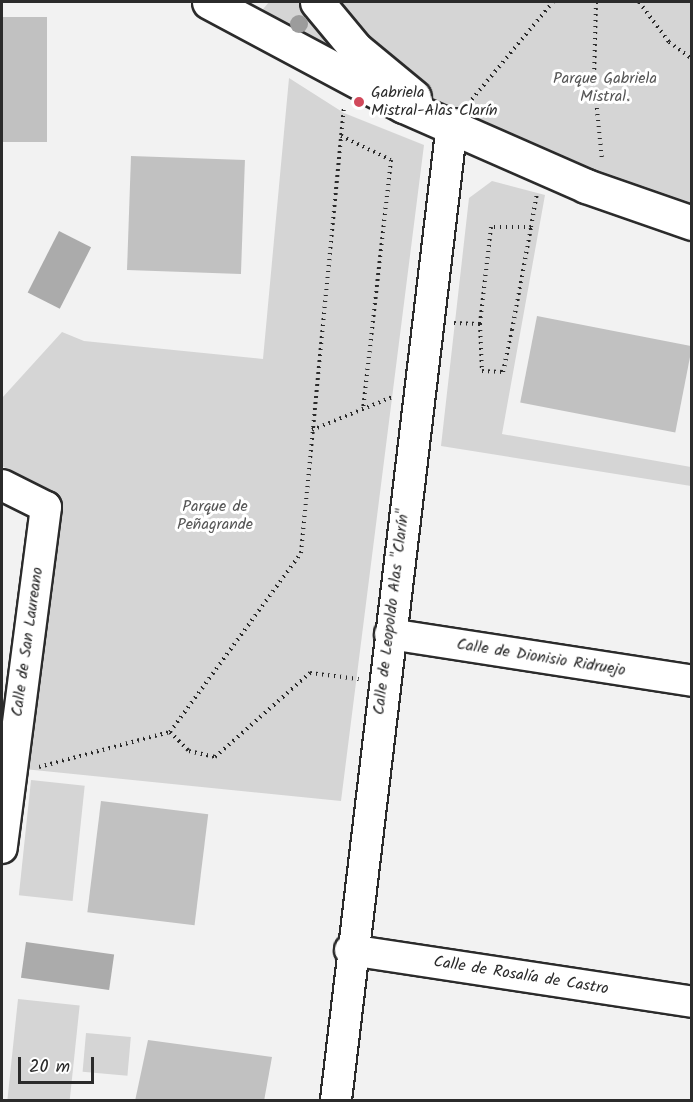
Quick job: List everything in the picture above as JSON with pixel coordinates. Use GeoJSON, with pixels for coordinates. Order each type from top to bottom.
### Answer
{"type":"FeatureCollection","features":[{"type":"Feature","properties":{"kind":"street"},"geometry":{"type":"LineString","coordinates":[[209,2],[374,91],[605,192],[692,223]]}},
{"type":"Feature","properties":{"kind":"street"},"geometry":{"type":"LineString","coordinates":[[317,2],[356,49],[446,121]]}},
{"type":"Feature","properties":{"kind":"street","name":"Calle de Leopoldo Alas \"Clarín\""},"geometry":{"type":"LineString","coordinates":[[336,1101],[350,950],[420,386],[446,121]]}},
{"type":"Feature","properties":{"kind":"street","name":"Calle de San Laureano"},"geometry":{"type":"LineString","coordinates":[[2,485],[46,507],[10,696],[11,775],[2,848]]}},
{"type":"Feature","properties":{"kind":"street","name":"Calle de Dionisio Ridruejo"},"geometry":{"type":"LineString","coordinates":[[390,634],[692,681]]}},
{"type":"Feature","properties":{"kind":"street","name":"Calle de Rosalía de Castro"},"geometry":{"type":"LineString","coordinates":[[350,950],[692,1002]]}},
{"type":"Feature","properties":{"kind":"path"},"geometry":{"type":"LineString","coordinates":[[446,121],[552,2]]}},
{"type":"Feature","properties":{"kind":"path"},"geometry":{"type":"LineString","coordinates":[[596,2],[594,78],[605,192]]}},
{"type":"Feature","properties":{"kind":"path"},"geometry":{"type":"LineString","coordinates":[[639,2],[669,42],[692,59]]}},
{"type":"Feature","properties":{"kind":"path"},"geometry":{"type":"LineString","coordinates":[[11,775],[170,732],[301,553],[344,97]]}},
{"type":"Feature","properties":{"kind":"path"},"geometry":{"type":"LineString","coordinates":[[341,136],[392,160],[363,409]]}},
{"type":"Feature","properties":{"kind":"path"},"geometry":{"type":"LineString","coordinates":[[491,227],[531,227],[503,372],[482,371],[480,324],[491,227]]}},
{"type":"Feature","properties":{"kind":"path"},"geometry":{"type":"LineString","coordinates":[[312,430],[420,386]]}},
{"type":"Feature","properties":{"kind":"path"},"geometry":{"type":"LineString","coordinates":[[170,732],[189,751],[215,758],[310,673],[384,682]]}},
{"type":"Feature","properties":{"kind":"green space"},"geometry":{"type":"Polygon","coordinates":[[[269,2],[298,2],[337,54],[259,14],[269,2]]]}},
{"type":"Feature","properties":{"kind":"green space","name":"Parque Gabriela Mistral."},"geometry":{"type":"Polygon","coordinates":[[[333,2],[691,2],[691,215],[452,124],[343,19],[333,2]]]}},
{"type":"Feature","properties":{"kind":"green space","name":"Parque de Peñagrande"},"geometry":{"type":"Polygon","coordinates":[[[289,78],[344,113],[424,145],[341,801],[24,769],[56,495],[2,466],[2,398],[62,332],[84,341],[263,359],[289,78]]]}},
{"type":"Feature","properties":{"kind":"green space"},"geometry":{"type":"Polygon","coordinates":[[[492,181],[545,195],[502,434],[691,467],[691,486],[441,446],[469,198],[492,181]]]}},
{"type":"Feature","properties":{"kind":"green space"},"geometry":{"type":"Polygon","coordinates":[[[31,780],[85,786],[73,901],[19,895],[31,780]]]}},
{"type":"Feature","properties":{"kind":"green space"},"geometry":{"type":"Polygon","coordinates":[[[18,999],[80,1005],[70,1100],[7,1100],[18,999]]]}},
{"type":"Feature","properties":{"kind":"green space"},"geometry":{"type":"Polygon","coordinates":[[[86,1033],[131,1037],[127,1076],[83,1072],[86,1033]]]}},
{"type":"Feature","properties":{"kind":"shaded area"},"geometry":{"type":"Polygon","coordinates":[[[59,231],[91,247],[60,309],[28,292],[59,231]]]}},
{"type":"Feature","properties":{"kind":"shaded area"},"geometry":{"type":"Polygon","coordinates":[[[26,942],[114,954],[109,990],[21,978],[26,942]]]}},
{"type":"Feature","properties":{"kind":"building"},"geometry":{"type":"Polygon","coordinates":[[[2,17],[47,17],[47,142],[2,142],[2,17]]]}},
{"type":"Feature","properties":{"kind":"building"},"geometry":{"type":"Polygon","coordinates":[[[131,156],[245,160],[241,274],[127,270],[131,156]]]}},
{"type":"Feature","properties":{"kind":"building"},"geometry":{"type":"Polygon","coordinates":[[[537,316],[692,346],[675,433],[520,402],[537,316]]]}},
{"type":"Feature","properties":{"kind":"building"},"geometry":{"type":"Polygon","coordinates":[[[101,801],[208,814],[195,925],[87,912],[101,801]]]}},
{"type":"Feature","properties":{"kind":"building"},"geometry":{"type":"Polygon","coordinates":[[[148,1040],[272,1057],[264,1101],[135,1101],[148,1040]]]}},
{"type":"Feature","properties":{"kind":"place","name":"Gabriela Mistral-Alas Clarín"},"geometry":{"type":"Point","coordinates":[359,102]}}]}
